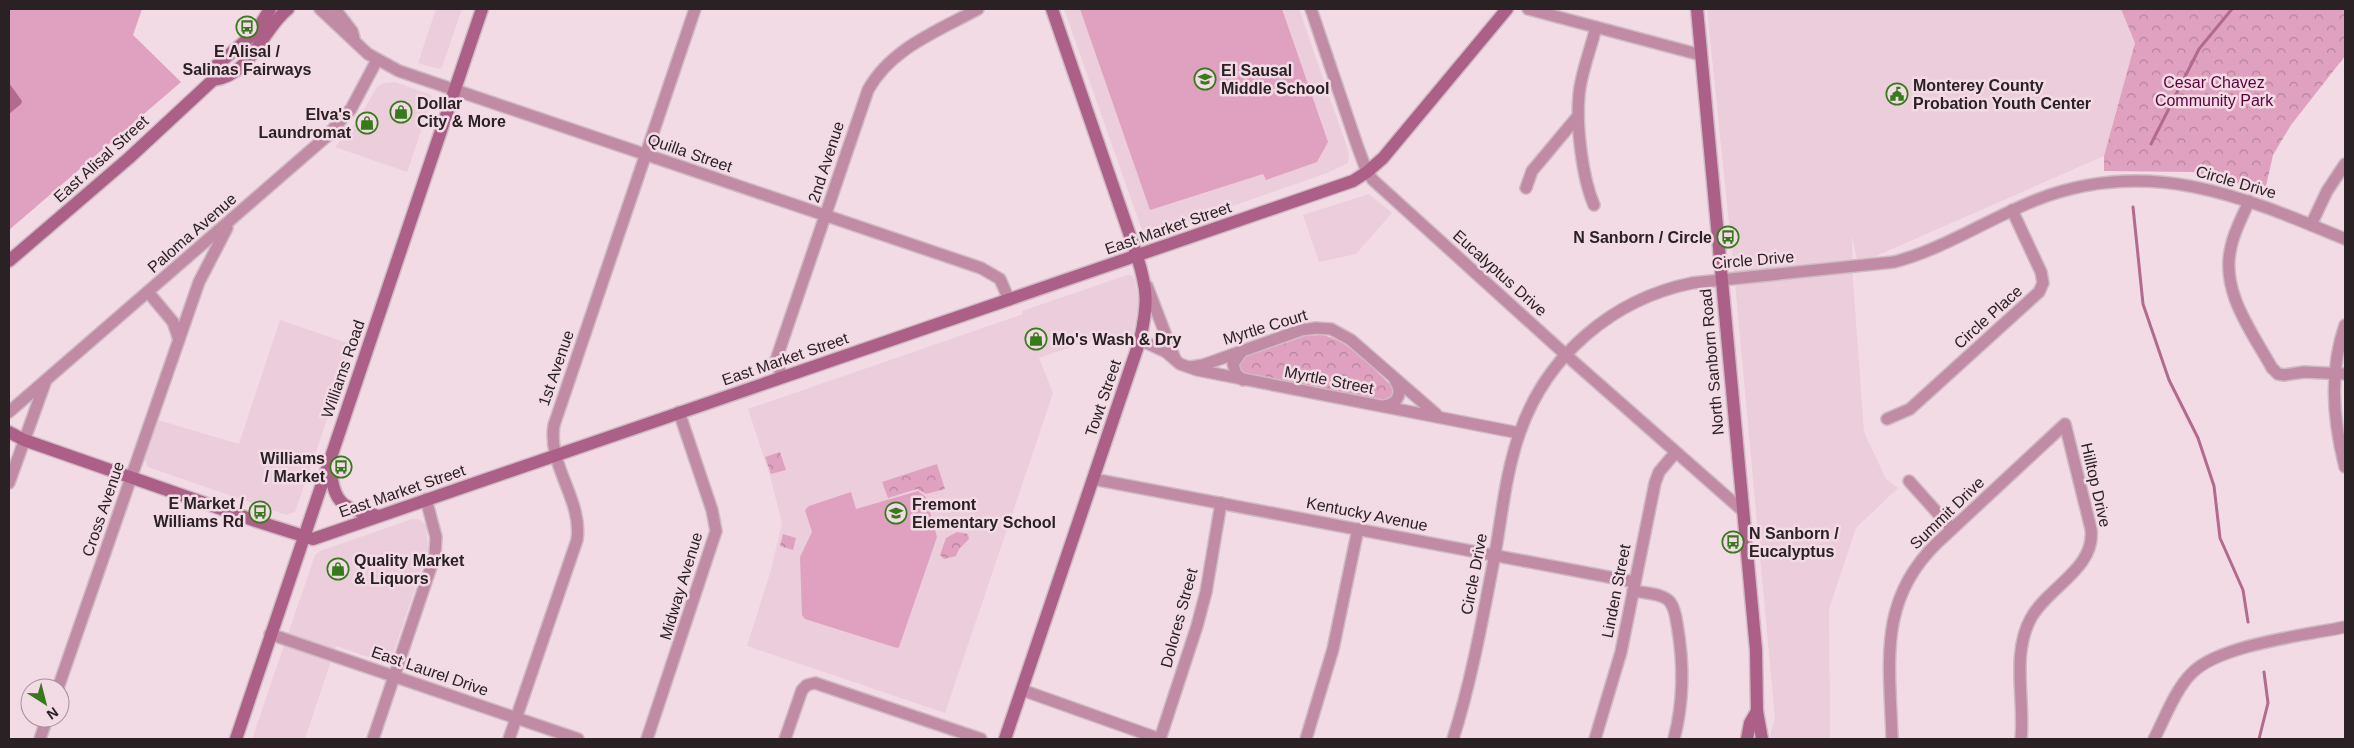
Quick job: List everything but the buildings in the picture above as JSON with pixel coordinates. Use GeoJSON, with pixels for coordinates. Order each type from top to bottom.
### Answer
{"type":"FeatureCollection","features":[{"type":"Feature","properties":{"kind":"main road","name":"East Alisal Street"},"geometry":{"type":"LineString","coordinates":[[213,80],[212,69],[256,32],[270,9]]}},
{"type":"Feature","properties":{"kind":"main road","name":"East Alisal Street"},"geometry":{"type":"LineString","coordinates":[[9,262],[129,158],[213,80],[224,79],[236,70],[256,50],[278,18],[288,9]]}},
{"type":"Feature","properties":{"kind":"main road","name":"Williams Road"},"geometry":{"type":"LineString","coordinates":[[236,739],[482,9]]}},
{"type":"Feature","properties":{"kind":"main road","name":"Towt Street"},"geometry":{"type":"LineString","coordinates":[[1004,739],[1140,340],[1147,308],[1137,256],[1052,9]]}},
{"type":"Feature","properties":{"kind":"main road","name":"East Market Street"},"geometry":{"type":"LineString","coordinates":[[9,432],[24,440],[131,478],[313,539],[1337,187],[1367,172],[1383,158],[1507,9]]}},
{"type":"Feature","properties":{"kind":"main road","name":"North Sanborn Road"},"geometry":{"type":"LineString","coordinates":[[1697,9],[1756,650],[1757,711],[1762,739]]}},
{"type":"Feature","properties":{"kind":"main road"},"geometry":{"type":"LineString","coordinates":[[224,58],[228,66],[236,70]]}},
{"type":"Feature","properties":{"kind":"main road"},"geometry":{"type":"LineString","coordinates":[[329,461],[333,489],[339,501],[351,510],[379,516]]}},
{"type":"Feature","properties":{"kind":"main road","name":"North Sanborn Road"},"geometry":{"type":"LineString","coordinates":[[1747,739],[1750,723],[1757,711]]}},
{"type":"Feature","properties":{"kind":"street","name":"Quilla Street"},"geometry":{"type":"LineString","coordinates":[[320,9],[346,36],[354,40],[377,60],[399,71],[987,270],[1000,279],[1010,300]]}},
{"type":"Feature","properties":{"kind":"street","name":"Quilla Street"},"geometry":{"type":"LineString","coordinates":[[335,9],[352,31],[354,40]]}},
{"type":"Feature","properties":{"kind":"street","name":"1st Avenue"},"geometry":{"type":"LineString","coordinates":[[509,739],[577,540],[577,517],[556,454],[553,436],[556,418],[695,9]]}},
{"type":"Feature","properties":{"kind":"street","name":"2nd Avenue"},"geometry":{"type":"LineString","coordinates":[[782,377],[776,360],[864,99],[878,73],[902,50],[978,9]]}},
{"type":"Feature","properties":{"kind":"street","name":"Eucalyptus Drive"},"geometry":{"type":"LineString","coordinates":[[1311,9],[1367,172],[1382,190],[1675,453],[1743,511]]}},
{"type":"Feature","properties":{"kind":"street"},"geometry":{"type":"LineString","coordinates":[[1528,9],[1701,55]]}},
{"type":"Feature","properties":{"kind":"street"},"geometry":{"type":"LineString","coordinates":[[1594,205],[1586,187],[1578,116],[1579,93],[1596,27]]}},
{"type":"Feature","properties":{"kind":"street","name":"Paloma Avenue"},"geometry":{"type":"LineString","coordinates":[[9,412],[332,132],[350,109],[377,60]]}},
{"type":"Feature","properties":{"kind":"street"},"geometry":{"type":"LineString","coordinates":[[1526,188],[1532,171],[1578,116]]}},
{"type":"Feature","properties":{"kind":"street"},"geometry":{"type":"LineString","coordinates":[[2311,225],[2330,185],[2345,164]]}},
{"type":"Feature","properties":{"kind":"street","name":"Circle Drive"},"geometry":{"type":"LineString","coordinates":[[1453,739],[1468,688],[1510,470],[1519,433],[1538,392],[1566,356],[1591,330],[1627,305],[1672,288],[1721,280],[1894,262],[1922,253],[2012,210],[2070,189],[2130,181],[2192,185],[2249,201],[2345,239]]}},
{"type":"Feature","properties":{"kind":"street"},"geometry":{"type":"LineString","coordinates":[[2249,201],[2233,238],[2229,261],[2232,289],[2241,314],[2272,368],[2278,374],[2304,372],[2340,374]]}},
{"type":"Feature","properties":{"kind":"street","name":"Circle Place"},"geometry":{"type":"LineString","coordinates":[[1886,419],[1910,409],[2039,292],[2043,283],[2041,272],[2012,210]]}},
{"type":"Feature","properties":{"kind":"street","name":"Cross Avenue"},"geometry":{"type":"LineString","coordinates":[[61,678],[202,276],[232,220]]}},
{"type":"Feature","properties":{"kind":"street"},"geometry":{"type":"LineString","coordinates":[[1142,275],[1175,358]]}},
{"type":"Feature","properties":{"kind":"street"},"geometry":{"type":"LineString","coordinates":[[148,292],[173,322],[179,340]]}},
{"type":"Feature","properties":{"kind":"street"},"geometry":{"type":"LineString","coordinates":[[2345,325],[2338,350],[2340,374],[2336,423],[2345,467]]}},
{"type":"Feature","properties":{"kind":"street","name":"Myrtle Court"},"geometry":{"type":"LineString","coordinates":[[1187,366],[1203,365],[1307,329],[1326,328],[1346,336],[1430,411],[1442,417]]}},
{"type":"Feature","properties":{"kind":"street","name":"Myrtle Street"},"geometry":{"type":"LineString","coordinates":[[1140,340],[1197,370],[1519,433]]}},
{"type":"Feature","properties":{"kind":"street"},"geometry":{"type":"LineString","coordinates":[[1243,350],[1233,364],[1236,374],[1243,380]]}},
{"type":"Feature","properties":{"kind":"street"},"geometry":{"type":"LineString","coordinates":[[9,483],[47,379]]}},
{"type":"Feature","properties":{"kind":"street"},"geometry":{"type":"LineString","coordinates":[[1380,406],[1390,405],[1398,398],[1400,389],[1395,380]]}},
{"type":"Feature","properties":{"kind":"street","name":"Midway Avenue"},"geometry":{"type":"LineString","coordinates":[[648,739],[716,531],[712,510],[679,412]]}},
{"type":"Feature","properties":{"kind":"street","name":"Summit Drive"},"geometry":{"type":"LineString","coordinates":[[1892,739],[1890,646],[1896,607],[1903,588],[1928,551],[2065,424]]}},
{"type":"Feature","properties":{"kind":"street","name":"Hilltop Drive"},"geometry":{"type":"LineString","coordinates":[[2021,739],[2021,651],[2027,626],[2039,604],[2081,564],[2091,546],[2091,529],[2065,424]]}},
{"type":"Feature","properties":{"kind":"street","name":"Linden Street"},"geometry":{"type":"LineString","coordinates":[[1595,739],[1619,660],[1655,483],[1659,472],[1675,453]]}},
{"type":"Feature","properties":{"kind":"street","name":"Kentucky Avenue"},"geometry":{"type":"LineString","coordinates":[[1093,479],[1494,555],[1634,587],[1663,597],[1672,604],[1679,636],[1683,678],[1680,711],[1674,739]]}},
{"type":"Feature","properties":{"kind":"street"},"geometry":{"type":"LineString","coordinates":[[1909,481],[1952,529]]}},
{"type":"Feature","properties":{"kind":"street"},"geometry":{"type":"LineString","coordinates":[[373,739],[435,555],[436,537],[426,499]]}},
{"type":"Feature","properties":{"kind":"street","name":"Dolores Street"},"geometry":{"type":"LineString","coordinates":[[1160,739],[1197,626],[1206,592],[1221,503]]}},
{"type":"Feature","properties":{"kind":"street"},"geometry":{"type":"LineString","coordinates":[[1306,739],[1333,649],[1358,529]]}},
{"type":"Feature","properties":{"kind":"street"},"geometry":{"type":"LineString","coordinates":[[2154,739],[2187,678],[2205,663],[2264,644],[2345,627]]}},
{"type":"Feature","properties":{"kind":"street","name":"East Laurel Drive"},"geometry":{"type":"LineString","coordinates":[[270,634],[578,739]]}},
{"type":"Feature","properties":{"kind":"street"},"geometry":{"type":"LineString","coordinates":[[785,739],[802,690],[807,685],[819,683],[981,739]]}},
{"type":"Feature","properties":{"kind":"street"},"geometry":{"type":"LineString","coordinates":[[1022,690],[1160,739]]}},
{"type":"Feature","properties":{"kind":"shaded area"},"geometry":{"type":"Polygon","coordinates":[[[436,9],[462,9],[442,67],[439,69],[418,63],[436,9]]]}},
{"type":"Feature","properties":{"kind":"shaded area","name":"El Sausal Middle School"},"geometry":{"type":"Polygon","coordinates":[[[1064,9],[1299,9],[1349,153],[1348,163],[1330,172],[1150,235],[1143,233],[1064,9]]]}},
{"type":"Feature","properties":{"kind":"shaded area"},"geometry":{"type":"Polygon","coordinates":[[[1707,9],[2121,9],[2135,43],[2104,156],[1858,264],[1852,236],[1853,281],[1864,432],[1886,479],[1898,488],[1856,528],[1829,609],[1830,739],[1769,739],[1775,719],[1734,272],[1707,9]]]}},
{"type":"Feature","properties":{"kind":"shaded area"},"geometry":{"type":"Polygon","coordinates":[[[395,82],[431,95],[432,99],[407,172],[335,147],[356,123],[378,86],[384,83],[395,82]]]}},
{"type":"Feature","properties":{"kind":"shaded area"},"geometry":{"type":"Polygon","coordinates":[[[9,83],[22,101],[9,114],[9,83]]]}},
{"type":"Feature","properties":{"kind":"shaded area"},"geometry":{"type":"Polygon","coordinates":[[[1369,194],[1392,213],[1356,254],[1319,262],[1303,215],[1369,194]]]}},
{"type":"Feature","properties":{"kind":"shaded area","name":"Fremont Elementary School"},"geometry":{"type":"Polygon","coordinates":[[[1131,275],[1135,279],[1138,298],[1138,313],[1131,340],[1088,341],[1039,358],[1053,393],[945,713],[747,646],[771,570],[782,523],[770,476],[748,409],[1023,314],[1022,311],[1131,275]]]}},
{"type":"Feature","properties":{"kind":"shaded area"},"geometry":{"type":"Polygon","coordinates":[[[280,320],[353,345],[295,512],[286,515],[148,467],[145,459],[158,420],[239,444],[280,320]]]}},
{"type":"Feature","properties":{"kind":"shaded area"},"geometry":{"type":"Polygon","coordinates":[[[412,519],[418,519],[426,525],[428,550],[392,657],[388,661],[380,661],[336,646],[305,739],[252,739],[315,555],[320,551],[412,519]]]}},
{"type":"Feature","properties":{"kind":"green space"},"geometry":{"type":"Polygon","coordinates":[[[9,9],[142,9],[133,35],[181,82],[9,230],[9,9]]]}},
{"type":"Feature","properties":{"kind":"green space","name":"El Sausal Middle School"},"geometry":{"type":"Polygon","coordinates":[[[1080,9],[1282,9],[1328,142],[1317,162],[1266,180],[1263,174],[1150,210],[1080,9]]]}},
{"type":"Feature","properties":{"kind":"green space","name":"Cesar Chavez Community Park"},"geometry":{"type":"Polygon","coordinates":[[[2121,9],[2345,9],[2345,56],[2291,125],[2273,155],[2266,186],[2249,186],[2193,172],[2104,171],[2104,156],[2135,43],[2121,9]]]}},
{"type":"Feature","properties":{"kind":"green space"},"geometry":{"type":"Polygon","coordinates":[[[1322,335],[1333,338],[1352,349],[1393,387],[1396,393],[1388,402],[1241,373],[1236,364],[1242,358],[1305,336],[1322,335]]]}},
{"type":"Feature","properties":{"kind":"green space"},"geometry":{"type":"Polygon","coordinates":[[[780,452],[786,470],[771,474],[765,457],[780,452]]]}},
{"type":"Feature","properties":{"kind":"green space"},"geometry":{"type":"Polygon","coordinates":[[[937,464],[945,489],[926,494],[917,489],[888,498],[882,482],[937,464]]]}},
{"type":"Feature","properties":{"kind":"green space"},"geometry":{"type":"Polygon","coordinates":[[[918,491],[926,497],[937,537],[899,647],[897,648],[805,619],[802,615],[800,557],[812,532],[805,510],[809,506],[851,492],[856,509],[918,491]]]}},
{"type":"Feature","properties":{"kind":"green space"},"geometry":{"type":"Polygon","coordinates":[[[957,532],[968,534],[969,539],[959,549],[956,556],[944,559],[940,555],[946,538],[957,532]]]}},
{"type":"Feature","properties":{"kind":"green space"},"geometry":{"type":"Polygon","coordinates":[[[783,534],[796,538],[793,550],[780,546],[783,534]]]}},
{"type":"Feature","properties":{"kind":"waterway"},"geometry":{"type":"LineString","coordinates":[[2151,144],[2199,49],[2232,9]]}},
{"type":"Feature","properties":{"kind":"waterway"},"geometry":{"type":"LineString","coordinates":[[2133,207],[2143,304],[2169,380],[2198,438],[2214,486],[2220,538],[2243,590],[2248,622]]}},
{"type":"Feature","properties":{"kind":"waterway"},"geometry":{"type":"LineString","coordinates":[[2259,739],[2268,703],[2264,672]]}},
{"type":"Feature","properties":{"kind":"place","name":"E Alisal / Salinas Fairways"},"geometry":{"type":"Point","coordinates":[247,27]}},
{"type":"Feature","properties":{"kind":"place","name":"El Sausal Middle School"},"geometry":{"type":"Point","coordinates":[1205,79]}},
{"type":"Feature","properties":{"kind":"place","name":"Monterey County Probation Youth Center"},"geometry":{"type":"Point","coordinates":[1897,94]}},
{"type":"Feature","properties":{"kind":"place","name":"Dollar City & More"},"geometry":{"type":"Point","coordinates":[401,112]}},
{"type":"Feature","properties":{"kind":"place","name":"Elva's Laundromat"},"geometry":{"type":"Point","coordinates":[367,123]}},
{"type":"Feature","properties":{"kind":"place","name":"N Sanborn / Circle"},"geometry":{"type":"Point","coordinates":[1728,237]}},
{"type":"Feature","properties":{"kind":"place","name":"Mo's Wash & Dry"},"geometry":{"type":"Point","coordinates":[1036,339]}},
{"type":"Feature","properties":{"kind":"place","name":"Williams / Market"},"geometry":{"type":"Point","coordinates":[341,467]}},
{"type":"Feature","properties":{"kind":"place","name":"E Market / Williams Rd"},"geometry":{"type":"Point","coordinates":[260,512]}},
{"type":"Feature","properties":{"kind":"place","name":"Fremont Elementary School"},"geometry":{"type":"Point","coordinates":[896,513]}},
{"type":"Feature","properties":{"kind":"place","name":"N Sanborn / Eucalyptus"},"geometry":{"type":"Point","coordinates":[1733,542]}},
{"type":"Feature","properties":{"kind":"place","name":"Quality Market & Liquors"},"geometry":{"type":"Point","coordinates":[338,569]}}]}
